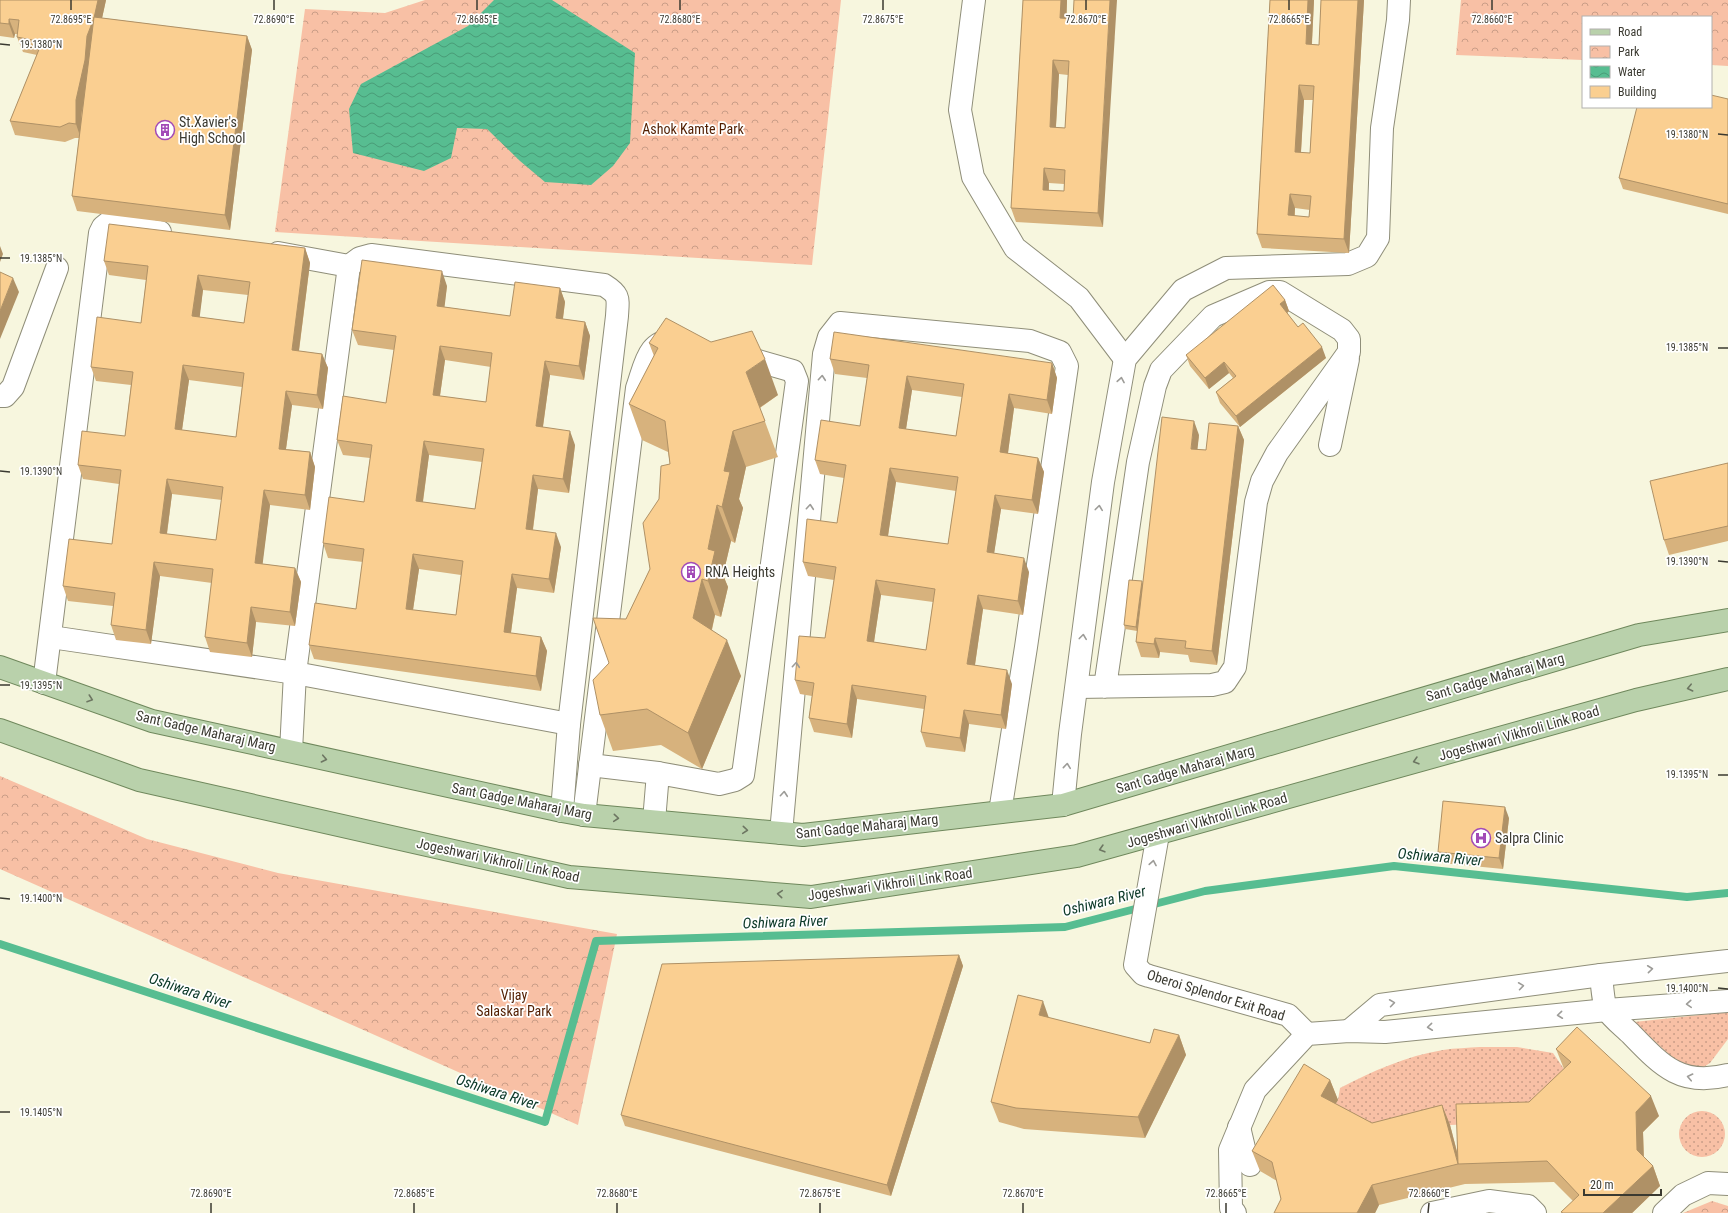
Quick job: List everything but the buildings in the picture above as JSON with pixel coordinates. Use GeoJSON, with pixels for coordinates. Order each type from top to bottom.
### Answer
{"type":"FeatureCollection","features":[{"type":"Feature","properties":{"kind":"main road","name":"Sant Gadge Maharaj Marg"},"geometry":{"type":"LineString","coordinates":[[0,667],[152,721],[562,811],[584,815],[803,835],[1063,805],[1639,635],[1728,620]]}},
{"type":"Feature","properties":{"kind":"main road","name":"Jogeshwari Vikhroli Link Road"},"geometry":{"type":"LineString","coordinates":[[0,730],[139,780],[569,877],[811,897],[1077,856],[1636,700],[1728,679]]}},
{"type":"Feature","properties":{"kind":"street"},"geometry":{"type":"LineString","coordinates":[[974,0],[960,110],[972,177],[1015,248],[1079,298],[1124,359]]}},
{"type":"Feature","properties":{"kind":"street"},"geometry":{"type":"LineString","coordinates":[[1063,805],[1070,734],[1103,482],[1124,359],[1183,290],[1226,268],[1348,264],[1367,256],[1378,238],[1382,128],[1398,20],[1399,0]]}},
{"type":"Feature","properties":{"kind":"street"},"geometry":{"type":"LineString","coordinates":[[44,683],[51,637],[100,232],[108,223],[178,235]]}},
{"type":"Feature","properties":{"kind":"street"},"geometry":{"type":"LineString","coordinates":[[256,249],[349,266],[360,258],[371,255],[604,285],[615,292],[618,300],[617,316],[569,724],[562,811]]}},
{"type":"Feature","properties":{"kind":"street"},"geometry":{"type":"LineString","coordinates":[[291,751],[295,673],[349,266]]}},
{"type":"Feature","properties":{"kind":"street"},"geometry":{"type":"LineString","coordinates":[[0,396],[5,396],[13,387],[57,268]]}},
{"type":"Feature","properties":{"kind":"street"},"geometry":{"type":"LineString","coordinates":[[1104,687],[1138,462],[1155,386],[1161,370],[1213,316],[1269,292],[1280,292],[1342,330],[1349,339],[1349,352],[1330,445]]}},
{"type":"Feature","properties":{"kind":"street"},"geometry":{"type":"LineString","coordinates":[[781,833],[824,354],[829,337],[840,322],[1030,341],[1060,352],[1067,366],[1000,812]]}},
{"type":"Feature","properties":{"kind":"street"},"geometry":{"type":"LineString","coordinates":[[584,815],[637,388],[650,351],[657,344],[671,341],[698,346]]}},
{"type":"Feature","properties":{"kind":"street"},"geometry":{"type":"LineString","coordinates":[[590,765],[658,773],[719,784],[735,780],[743,775],[797,381],[794,371],[719,351]]}},
{"type":"Feature","properties":{"kind":"street"},"geometry":{"type":"LineString","coordinates":[[1077,687],[1212,685],[1224,682],[1231,675],[1237,660],[1256,502],[1262,481],[1277,453],[1349,352]]}},
{"type":"Feature","properties":{"kind":"street"},"geometry":{"type":"LineString","coordinates":[[51,637],[295,673],[569,724]]}},
{"type":"Feature","properties":{"kind":"street"},"geometry":{"type":"LineString","coordinates":[[654,821],[658,773]]}},
{"type":"Feature","properties":{"kind":"street","name":"Oberoi Splendor Exit Road"},"geometry":{"type":"LineString","coordinates":[[1158,834],[1135,966],[1143,974],[1288,1015],[1307,1034]]}},
{"type":"Feature","properties":{"kind":"street"},"geometry":{"type":"LineString","coordinates":[[1349,1031],[1380,1005],[1601,974],[1728,961]]}},
{"type":"Feature","properties":{"kind":"street"},"geometry":{"type":"LineString","coordinates":[[1601,974],[1607,1010],[1645,1049],[1670,1070],[1689,1078],[1712,1079],[1728,1075]]}},
{"type":"Feature","properties":{"kind":"street"},"geometry":{"type":"LineString","coordinates":[[1235,1213],[1232,1208],[1230,1150],[1239,1127],[1255,1090],[1307,1034],[1349,1031],[1385,1032],[1607,1010],[1728,1001]]}},
{"type":"Feature","properties":{"kind":"street"},"geometry":{"type":"LineString","coordinates":[[1239,1127],[1250,1165]]}},
{"type":"Feature","properties":{"kind":"street"},"geometry":{"type":"LineString","coordinates":[[1664,1213],[1683,1194],[1708,1183],[1728,1184]]}},
{"type":"Feature","properties":{"kind":"street"},"geometry":{"type":"LineString","coordinates":[[1432,1213],[1489,1201],[1528,1206],[1534,1213]]}},
{"type":"Feature","properties":{"kind":"green space","name":"Ashok Kamte Park"},"geometry":{"type":"Polygon","coordinates":[[[425,0],[841,0],[812,265],[275,232],[305,9],[385,13],[425,0]]]}},
{"type":"Feature","properties":{"kind":"green space"},"geometry":{"type":"Polygon","coordinates":[[[1461,0],[1728,0],[1728,66],[1712,65],[1712,16],[1582,16],[1582,60],[1456,55],[1461,0]]]}},
{"type":"Feature","properties":{"kind":"green space","name":"Vijay Salaskar Park"},"geometry":{"type":"Polygon","coordinates":[[[0,776],[147,839],[278,873],[617,934],[578,1125],[0,869],[0,776]]]}},
{"type":"Feature","properties":{"kind":"green space"},"geometry":{"type":"Polygon","coordinates":[[[1728,1012],[1728,1039],[1710,1063],[1702,1068],[1691,1068],[1678,1063],[1634,1022],[1728,1012]]]}},
{"type":"Feature","properties":{"kind":"green space"},"geometry":{"type":"Polygon","coordinates":[[[1517,1047],[1553,1053],[1564,1069],[1536,1122],[1450,1125],[1379,1144],[1328,1117],[1338,1100],[1340,1088],[1365,1076],[1416,1056],[1448,1049],[1517,1047]]]}},
{"type":"Feature","properties":{"kind":"green space"},"geometry":{"type":"Polygon","coordinates":[[[1702,1111],[1715,1115],[1721,1121],[1725,1134],[1721,1147],[1715,1153],[1702,1157],[1689,1153],[1683,1147],[1679,1134],[1683,1121],[1689,1115],[1702,1111]]]}},
{"type":"Feature","properties":{"kind":"green space"},"geometry":{"type":"Polygon","coordinates":[[[1712,1201],[1728,1206],[1728,1213],[1683,1213],[1712,1201]]]}},
{"type":"Feature","properties":{"kind":"water"},"geometry":{"type":"Polygon","coordinates":[[[494,0],[552,0],[635,53],[630,143],[613,166],[591,185],[545,182],[520,161],[487,129],[457,128],[451,158],[424,171],[353,153],[349,109],[361,84],[468,26],[494,0]]]}},
{"type":"Feature","properties":{"kind":"waterway","name":"Oshiwara River"},"geometry":{"type":"LineString","coordinates":[[0,944],[545,1122],[596,941],[1065,927],[1205,891],[1394,866],[1687,897],[1728,893]]}},
{"type":"Feature","properties":{"kind":"place","name":"St.Xavier's High School"},"geometry":{"type":"Point","coordinates":[165,130]}},
{"type":"Feature","properties":{"kind":"place","name":"RNA Heights"},"geometry":{"type":"Point","coordinates":[691,572]}},
{"type":"Feature","properties":{"kind":"place","name":"Salpra Clinic"},"geometry":{"type":"Point","coordinates":[1481,838]}}]}
